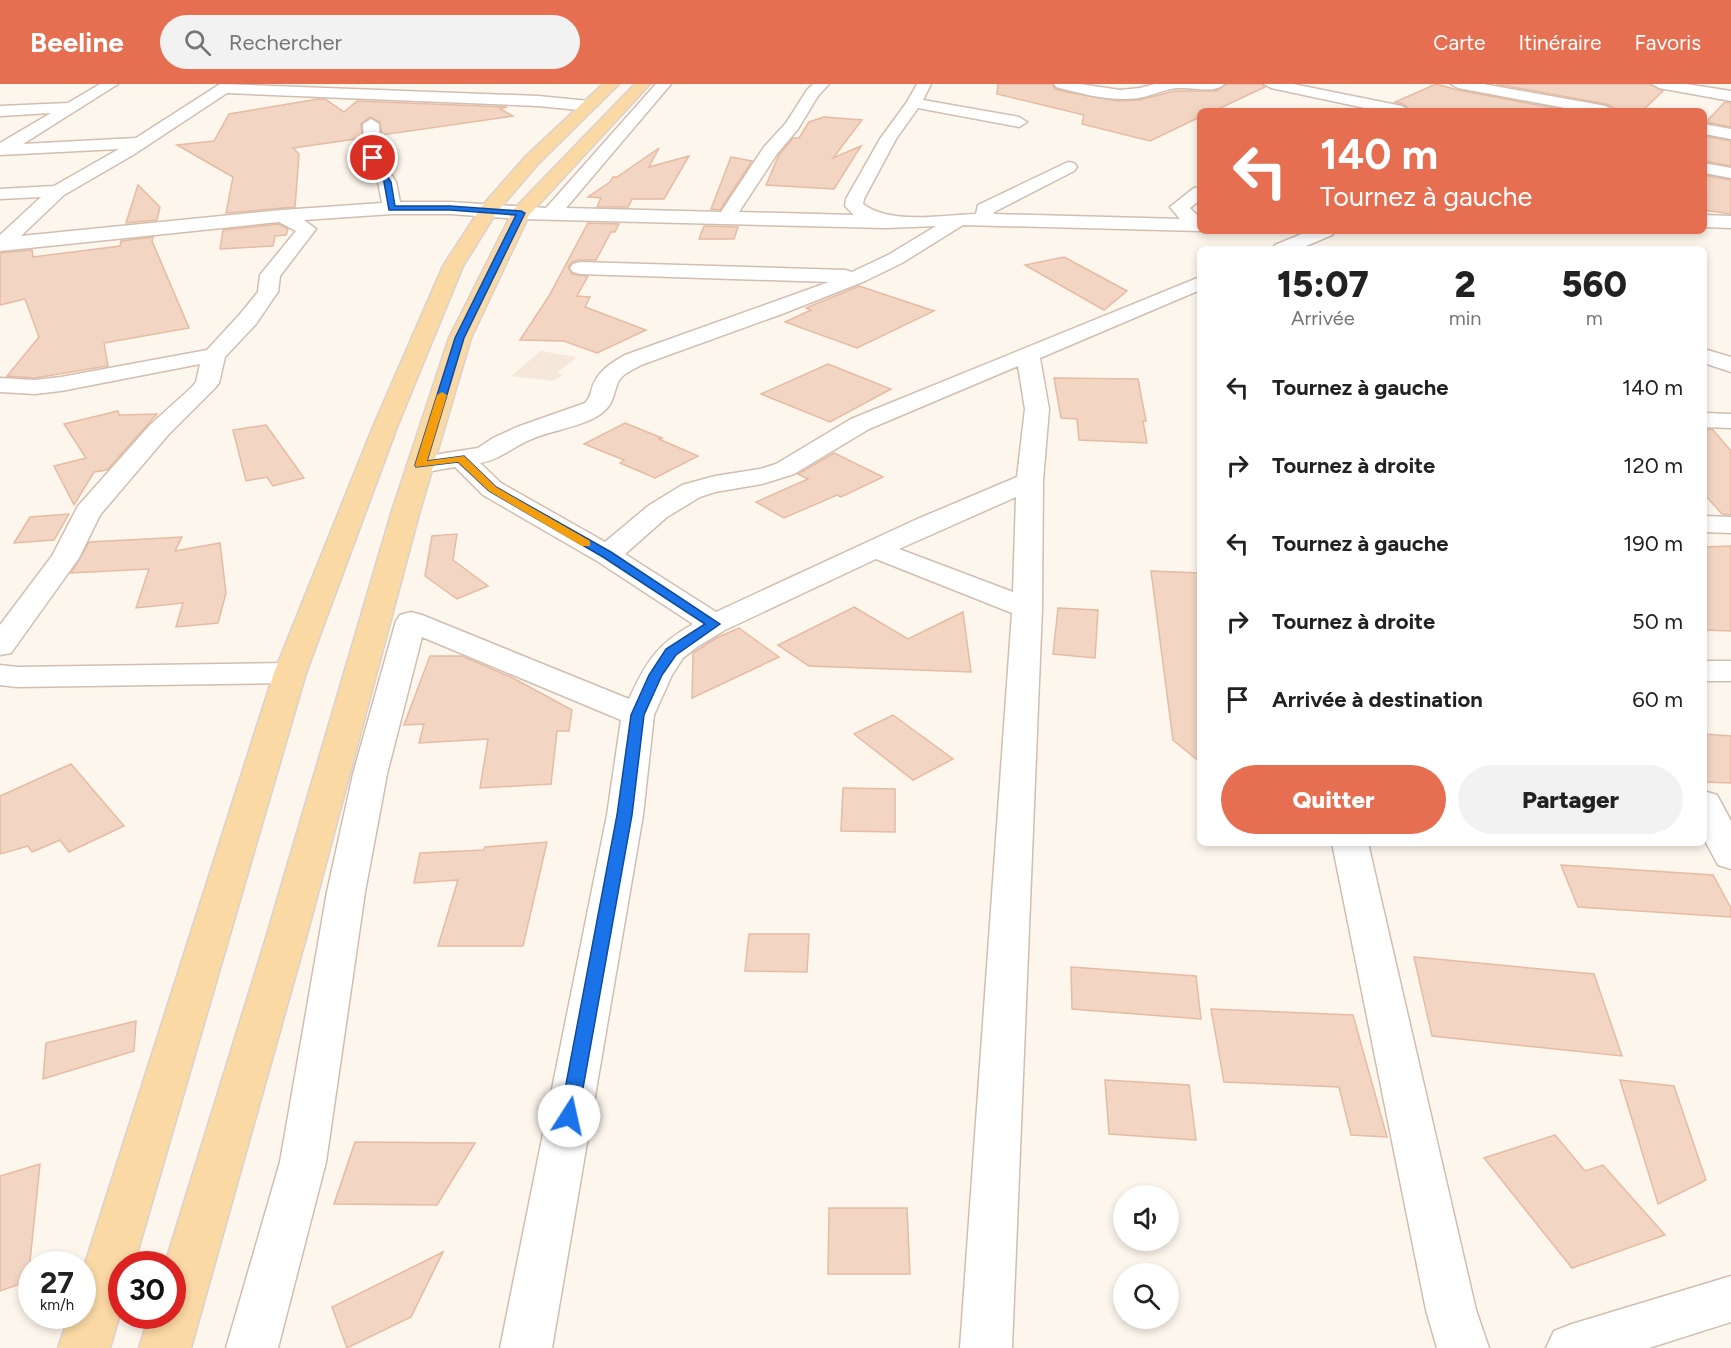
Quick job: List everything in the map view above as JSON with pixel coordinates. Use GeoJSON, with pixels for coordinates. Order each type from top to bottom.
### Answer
{"type":"FeatureCollection","features":[{"type":"Feature","properties":{"kind":"main road"},"geometry":{"type":"LineString","coordinates":[[84,1348],[290,673],[358,492],[453,266],[489,210],[532,160],[612,84]]}},
{"type":"Feature","properties":{"kind":"main road"},"geometry":{"type":"LineString","coordinates":[[165,1348],[289,927],[420,465],[460,338],[536,213],[643,84]]}},
{"type":"Feature","properties":{"kind":"street"},"geometry":{"type":"LineString","coordinates":[[1,150],[111,84]]}},
{"type":"Feature","properties":{"kind":"street"},"geometry":{"type":"LineString","coordinates":[[478,99],[494,84]]}},
{"type":"Feature","properties":{"kind":"street"},"geometry":{"type":"LineString","coordinates":[[536,213],[664,84]]}},
{"type":"Feature","properties":{"kind":"street"},"geometry":{"type":"LineString","coordinates":[[727,217],[770,151],[792,126],[812,93],[822,84]]}},
{"type":"Feature","properties":{"kind":"street"},"geometry":{"type":"LineString","coordinates":[[886,222],[860,211],[855,206],[855,199],[888,139],[914,103],[924,84]]}},
{"type":"Feature","properties":{"kind":"street"},"geometry":{"type":"LineString","coordinates":[[1061,84],[1091,91],[1124,94],[1139,93],[1176,84]]}},
{"type":"Feature","properties":{"kind":"street"},"geometry":{"type":"LineString","coordinates":[[1183,84],[1217,84]]}},
{"type":"Feature","properties":{"kind":"street"},"geometry":{"type":"LineString","coordinates":[[1270,84],[1388,108]]}},
{"type":"Feature","properties":{"kind":"street"},"geometry":{"type":"LineString","coordinates":[[1458,84],[1590,108]]}},
{"type":"Feature","properties":{"kind":"street"},"geometry":{"type":"LineString","coordinates":[[1659,84],[1731,96]]}},
{"type":"Feature","properties":{"kind":"street"},"geometry":{"type":"LineString","coordinates":[[3,239],[58,191],[227,86],[359,88],[589,106]]}},
{"type":"Feature","properties":{"kind":"street"},"geometry":{"type":"LineString","coordinates":[[1325,108],[1341,98]]}},
{"type":"Feature","properties":{"kind":"street"},"geometry":{"type":"LineString","coordinates":[[914,103],[1019,122]]}},
{"type":"Feature","properties":{"kind":"street"},"geometry":{"type":"LineString","coordinates":[[0,111],[72,108]]}},
{"type":"Feature","properties":{"kind":"street"},"geometry":{"type":"LineString","coordinates":[[371,124],[373,158],[387,182],[392,208]]}},
{"type":"Feature","properties":{"kind":"street"},"geometry":{"type":"LineString","coordinates":[[1707,130],[1731,134]]}},
{"type":"Feature","properties":{"kind":"street"},"geometry":{"type":"LineString","coordinates":[[1,150],[140,142]]}},
{"type":"Feature","properties":{"kind":"street"},"geometry":{"type":"LineString","coordinates":[[985,219],[985,209],[1068,167]]}},
{"type":"Feature","properties":{"kind":"street"},"geometry":{"type":"LineString","coordinates":[[1707,169],[1731,173]]}},
{"type":"Feature","properties":{"kind":"street"},"geometry":{"type":"LineString","coordinates":[[0,194],[58,191]]}},
{"type":"Feature","properties":{"kind":"street"},"geometry":{"type":"LineString","coordinates":[[1197,194],[1179,207],[1197,224]]}},
{"type":"Feature","properties":{"kind":"street"},"geometry":{"type":"LineString","coordinates":[[3,239],[392,208],[886,222],[985,219],[1197,225]]}},
{"type":"Feature","properties":{"kind":"street"},"geometry":{"type":"LineString","coordinates":[[0,646],[65,558],[88,512],[159,430],[207,383],[214,355],[248,319],[268,292],[270,275],[307,229],[349,212]]}},
{"type":"Feature","properties":{"kind":"street"},"geometry":{"type":"LineString","coordinates":[[282,216],[307,229]]}},
{"type":"Feature","properties":{"kind":"street"},"geometry":{"type":"LineString","coordinates":[[420,465],[486,455],[502,443],[526,432],[594,408],[604,396],[606,383],[615,370],[633,360],[765,314],[860,277],[958,221]]}},
{"type":"Feature","properties":{"kind":"street"},"geometry":{"type":"LineString","coordinates":[[1707,221],[1731,222]]}},
{"type":"Feature","properties":{"kind":"street"},"geometry":{"type":"LineString","coordinates":[[1289,246],[1318,234]]}},
{"type":"Feature","properties":{"kind":"street"},"geometry":{"type":"LineString","coordinates":[[580,268],[860,277]]}},
{"type":"Feature","properties":{"kind":"street"},"geometry":{"type":"LineString","coordinates":[[607,555],[662,509],[690,492],[721,482],[758,479],[784,469],[812,455],[836,437],[860,424],[1197,284]]}},
{"type":"Feature","properties":{"kind":"street"},"geometry":{"type":"LineString","coordinates":[[0,385],[34,387],[61,384],[214,355]]}},
{"type":"Feature","properties":{"kind":"street"},"geometry":{"type":"LineString","coordinates":[[986,1348],[1027,608],[1030,481],[1037,409],[1028,355]]}},
{"type":"Feature","properties":{"kind":"street"},"geometry":{"type":"LineString","coordinates":[[1707,357],[1731,365]]}},
{"type":"Feature","properties":{"kind":"street"},"geometry":{"type":"LineString","coordinates":[[1707,420],[1731,421]]}},
{"type":"Feature","properties":{"kind":"street"},"geometry":{"type":"LineString","coordinates":[[461,459],[492,489],[607,555],[714,624]]}},
{"type":"Feature","properties":{"kind":"street"},"geometry":{"type":"LineString","coordinates":[[526,1348],[625,815],[638,715],[656,675],[671,652],[686,640],[714,624],[875,549],[1030,481]]}},
{"type":"Feature","properties":{"kind":"street"},"geometry":{"type":"LineString","coordinates":[[1707,524],[1731,525]]}},
{"type":"Feature","properties":{"kind":"street"},"geometry":{"type":"LineString","coordinates":[[875,549],[1027,608]]}},
{"type":"Feature","properties":{"kind":"street"},"geometry":{"type":"LineString","coordinates":[[252,1348],[303,1162],[346,892],[370,774],[411,621],[638,715]]}},
{"type":"Feature","properties":{"kind":"street"},"geometry":{"type":"LineString","coordinates":[[1707,671],[1731,671]]}},
{"type":"Feature","properties":{"kind":"street"},"geometry":{"type":"LineString","coordinates":[[0,675],[17,677],[290,673]]}},
{"type":"Feature","properties":{"kind":"street"},"geometry":{"type":"LineString","coordinates":[[1351,846],[1451,1310],[1463,1348]]}},
{"type":"Feature","properties":{"kind":"street"},"geometry":{"type":"LineString","coordinates":[[1572,1348],[1731,1299]]}},
{"type":"Feature","properties":{"kind":"shaded area"},"geometry":{"type":"Polygon","coordinates":[[[541,351],[577,357],[557,373],[563,375],[552,381],[511,376],[541,351]]]}},
{"type":"Feature","properties":{"kind":"building"},"geometry":{"type":"Polygon","coordinates":[[[998,84],[1052,84],[1055,89],[1066,92],[1118,101],[1139,100],[1175,91],[1216,91],[1226,84],[1262,84],[1265,87],[1220,108],[1197,108],[1197,118],[1150,141],[1082,124],[1084,115],[997,94],[998,84]]]}},
{"type":"Feature","properties":{"kind":"building"},"geometry":{"type":"Polygon","coordinates":[[[1436,84],[1553,108],[1408,108],[1395,102],[1436,84]]]}},
{"type":"Feature","properties":{"kind":"building"},"geometry":{"type":"Polygon","coordinates":[[[1496,84],[1650,84],[1663,91],[1645,108],[1615,108],[1606,104],[1496,84]]]}},
{"type":"Feature","properties":{"kind":"building"},"geometry":{"type":"Polygon","coordinates":[[[325,99],[344,112],[357,101],[507,107],[500,109],[513,116],[382,135],[380,122],[370,117],[361,124],[362,138],[293,148],[299,154],[295,207],[226,213],[233,177],[177,145],[214,141],[229,114],[325,99]]]}},
{"type":"Feature","properties":{"kind":"building"},"geometry":{"type":"Polygon","coordinates":[[[1725,102],[1731,103],[1731,127],[1707,121],[1725,102]]]}},
{"type":"Feature","properties":{"kind":"building"},"geometry":{"type":"Polygon","coordinates":[[[824,117],[862,120],[833,158],[861,146],[834,189],[766,185],[779,155],[793,138],[799,138],[809,122],[824,117]]]}},
{"type":"Feature","properties":{"kind":"building"},"geometry":{"type":"Polygon","coordinates":[[[1707,137],[1731,141],[1731,166],[1707,162],[1707,137]]]}},
{"type":"Feature","properties":{"kind":"building"},"geometry":{"type":"Polygon","coordinates":[[[659,148],[649,167],[689,156],[664,199],[632,199],[628,207],[597,207],[601,198],[588,197],[610,182],[613,177],[617,177],[659,148]]]}},
{"type":"Feature","properties":{"kind":"building"},"geometry":{"type":"Polygon","coordinates":[[[731,157],[752,161],[720,210],[711,209],[731,157]]]}},
{"type":"Feature","properties":{"kind":"building"},"geometry":{"type":"Polygon","coordinates":[[[1707,176],[1731,180],[1731,214],[1707,210],[1707,176]]]}},
{"type":"Feature","properties":{"kind":"building"},"geometry":{"type":"Polygon","coordinates":[[[138,185],[160,207],[157,220],[126,223],[138,185]]]}},
{"type":"Feature","properties":{"kind":"building"},"geometry":{"type":"Polygon","coordinates":[[[588,223],[619,224],[615,232],[611,232],[596,260],[579,260],[572,262],[568,267],[572,274],[588,276],[577,296],[590,297],[585,307],[646,330],[597,353],[564,341],[520,340],[549,296],[588,223]]]}},
{"type":"Feature","properties":{"kind":"building"},"geometry":{"type":"Polygon","coordinates":[[[279,224],[288,229],[286,235],[275,236],[273,246],[220,249],[223,230],[279,224]]]}},
{"type":"Feature","properties":{"kind":"building"},"geometry":{"type":"Polygon","coordinates":[[[704,226],[738,227],[734,239],[699,239],[704,226]]]}},
{"type":"Feature","properties":{"kind":"building"},"geometry":{"type":"Polygon","coordinates":[[[153,237],[152,241],[189,328],[104,343],[108,366],[35,378],[7,376],[39,337],[25,299],[0,305],[0,253],[32,250],[33,257],[120,246],[121,241],[153,237]]]}},
{"type":"Feature","properties":{"kind":"building"},"geometry":{"type":"Polygon","coordinates":[[[1064,257],[1127,291],[1104,310],[1025,265],[1064,257]]]}},
{"type":"Feature","properties":{"kind":"building"},"geometry":{"type":"Polygon","coordinates":[[[859,286],[934,311],[857,348],[785,322],[811,310],[806,308],[859,286]]]}},
{"type":"Feature","properties":{"kind":"building"},"geometry":{"type":"Polygon","coordinates":[[[828,364],[891,389],[830,422],[761,394],[828,364]]]}},
{"type":"Feature","properties":{"kind":"building"},"geometry":{"type":"Polygon","coordinates":[[[1054,378],[1138,379],[1146,421],[1143,421],[1147,443],[1079,440],[1077,419],[1061,418],[1054,378]]]}},
{"type":"Feature","properties":{"kind":"building"},"geometry":{"type":"Polygon","coordinates":[[[118,411],[119,415],[157,414],[107,470],[94,472],[74,505],[54,466],[86,458],[64,424],[118,411]]]}},
{"type":"Feature","properties":{"kind":"building"},"geometry":{"type":"Polygon","coordinates":[[[625,423],[698,456],[655,478],[620,463],[624,460],[584,444],[625,423]]]}},
{"type":"Feature","properties":{"kind":"building"},"geometry":{"type":"Polygon","coordinates":[[[266,425],[304,478],[273,486],[267,477],[246,481],[233,430],[266,425]]]}},
{"type":"Feature","properties":{"kind":"building"},"geometry":{"type":"Polygon","coordinates":[[[1707,429],[1713,430],[1731,451],[1731,515],[1722,514],[1707,497],[1707,429]]]}},
{"type":"Feature","properties":{"kind":"building"},"geometry":{"type":"Polygon","coordinates":[[[834,453],[883,477],[841,497],[837,495],[784,518],[756,502],[808,479],[798,474],[834,453]]]}},
{"type":"Feature","properties":{"kind":"building"},"geometry":{"type":"Polygon","coordinates":[[[69,514],[54,540],[14,543],[30,517],[69,514]]]}},
{"type":"Feature","properties":{"kind":"building"},"geometry":{"type":"Polygon","coordinates":[[[457,534],[453,560],[488,586],[457,599],[425,576],[432,536],[457,534]]]}},
{"type":"Feature","properties":{"kind":"building"},"geometry":{"type":"Polygon","coordinates":[[[182,537],[175,551],[220,543],[226,593],[218,623],[176,627],[183,603],[136,608],[149,569],[71,573],[89,542],[182,537]]]}},
{"type":"Feature","properties":{"kind":"building"},"geometry":{"type":"Polygon","coordinates":[[[1731,546],[1731,631],[1707,630],[1707,547],[1731,546]]]}},
{"type":"Feature","properties":{"kind":"building"},"geometry":{"type":"Polygon","coordinates":[[[1151,571],[1197,573],[1197,760],[1173,740],[1151,571]]]}},
{"type":"Feature","properties":{"kind":"building"},"geometry":{"type":"Polygon","coordinates":[[[854,607],[908,639],[963,612],[971,672],[809,666],[778,645],[854,607]]]}},
{"type":"Feature","properties":{"kind":"building"},"geometry":{"type":"Polygon","coordinates":[[[1058,608],[1098,610],[1095,658],[1053,654],[1058,608]]]}},
{"type":"Feature","properties":{"kind":"building"},"geometry":{"type":"Polygon","coordinates":[[[739,628],[779,657],[692,698],[693,653],[716,638],[739,628]]]}},
{"type":"Feature","properties":{"kind":"building"},"geometry":{"type":"Polygon","coordinates":[[[430,656],[462,656],[511,677],[572,710],[569,731],[557,731],[551,784],[480,788],[488,739],[419,743],[424,724],[404,725],[430,656]]]}},
{"type":"Feature","properties":{"kind":"building"},"geometry":{"type":"Polygon","coordinates":[[[893,715],[953,759],[913,780],[854,734],[893,715]]]}},
{"type":"Feature","properties":{"kind":"building"},"geometry":{"type":"Polygon","coordinates":[[[1707,734],[1731,736],[1731,783],[1707,782],[1707,734]]]}},
{"type":"Feature","properties":{"kind":"building"},"geometry":{"type":"Polygon","coordinates":[[[71,764],[124,826],[69,852],[60,840],[32,852],[28,846],[0,854],[0,796],[71,764]]]}},
{"type":"Feature","properties":{"kind":"building"},"geometry":{"type":"Polygon","coordinates":[[[843,788],[895,789],[895,832],[841,831],[843,788]]]}},
{"type":"Feature","properties":{"kind":"building"},"geometry":{"type":"Polygon","coordinates":[[[547,842],[523,946],[438,946],[458,880],[414,883],[420,853],[484,850],[485,847],[547,842]]]}},
{"type":"Feature","properties":{"kind":"building"},"geometry":{"type":"Polygon","coordinates":[[[1561,865],[1713,875],[1731,908],[1731,917],[1578,907],[1561,865]]]}},
{"type":"Feature","properties":{"kind":"building"},"geometry":{"type":"Polygon","coordinates":[[[749,934],[809,934],[807,972],[745,971],[749,934]]]}},
{"type":"Feature","properties":{"kind":"building"},"geometry":{"type":"Polygon","coordinates":[[[1414,957],[1594,974],[1622,1056],[1432,1036],[1414,957]]]}},
{"type":"Feature","properties":{"kind":"building"},"geometry":{"type":"Polygon","coordinates":[[[1071,967],[1196,976],[1201,1019],[1072,1009],[1071,967]]]}},
{"type":"Feature","properties":{"kind":"building"},"geometry":{"type":"Polygon","coordinates":[[[1211,1009],[1353,1015],[1387,1137],[1351,1135],[1339,1087],[1224,1082],[1211,1009]]]}},
{"type":"Feature","properties":{"kind":"building"},"geometry":{"type":"Polygon","coordinates":[[[136,1021],[134,1051],[43,1079],[46,1043],[136,1021]]]}},
{"type":"Feature","properties":{"kind":"building"},"geometry":{"type":"Polygon","coordinates":[[[1105,1080],[1189,1085],[1196,1140],[1109,1134],[1105,1080]]]}},
{"type":"Feature","properties":{"kind":"building"},"geometry":{"type":"Polygon","coordinates":[[[1620,1080],[1674,1086],[1706,1180],[1658,1204],[1620,1080]]]}},
{"type":"Feature","properties":{"kind":"building"},"geometry":{"type":"Polygon","coordinates":[[[1555,1135],[1585,1171],[1603,1165],[1665,1235],[1572,1268],[1484,1158],[1555,1135]]]}},
{"type":"Feature","properties":{"kind":"building"},"geometry":{"type":"Polygon","coordinates":[[[355,1142],[475,1143],[437,1205],[334,1204],[355,1142]]]}},
{"type":"Feature","properties":{"kind":"building"},"geometry":{"type":"Polygon","coordinates":[[[40,1164],[31,1251],[18,1251],[18,1285],[0,1291],[0,1176],[40,1164]]]}},
{"type":"Feature","properties":{"kind":"building"},"geometry":{"type":"Polygon","coordinates":[[[829,1208],[907,1208],[910,1274],[828,1274],[829,1208]]]}},
{"type":"Feature","properties":{"kind":"building"},"geometry":{"type":"Polygon","coordinates":[[[443,1252],[411,1317],[347,1348],[332,1307],[443,1252]]]}},
{"type":"Feature","properties":{"kind":"slow traffic"},"geometry":{"type":"LineString","coordinates":[[442,395],[420,465],[461,459],[492,489],[586,543]]}},
{"type":"Feature","properties":{"kind":"route"},"geometry":{"type":"LineString","coordinates":[[373,158],[387,182],[392,208],[450,208],[521,213],[460,338],[420,465],[461,459],[492,489],[607,555],[714,624],[686,640],[671,652],[656,675],[638,715],[625,815],[569,1116]]}}]}
